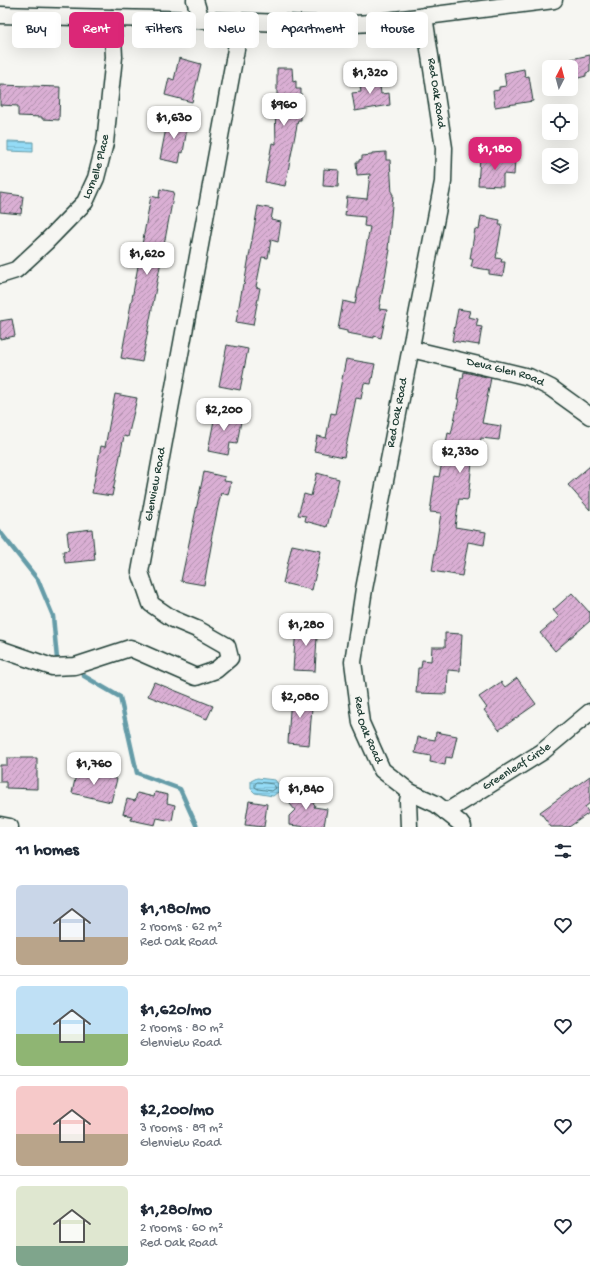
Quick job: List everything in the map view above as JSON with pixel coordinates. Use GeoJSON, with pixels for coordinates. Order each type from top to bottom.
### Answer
{"type":"FeatureCollection","features":[{"type":"Feature","properties":{"kind":"street"},"geometry":{"type":"LineString","coordinates":[[124,18],[202,20],[195,0]]}},
{"type":"Feature","properties":{"kind":"street"},"geometry":{"type":"LineString","coordinates":[[428,16],[554,0]]}},
{"type":"Feature","properties":{"kind":"street"},"geometry":{"type":"LineString","coordinates":[[0,15],[69,17]]}},
{"type":"Feature","properties":{"kind":"street"},"geometry":{"type":"LineString","coordinates":[[259,22],[337,24],[366,22]]}},
{"type":"Feature","properties":{"kind":"street","name":"Red Oak Road"},"geometry":{"type":"LineString","coordinates":[[428,42],[444,148],[443,182],[364,589],[353,662],[361,724],[382,770],[410,792],[436,804],[463,827]]}},
{"type":"Feature","properties":{"kind":"street","name":"Lornelle Place"},"geometry":{"type":"LineString","coordinates":[[0,275],[16,270],[85,202],[96,178],[105,143],[114,57],[114,48]]}},
{"type":"Feature","properties":{"kind":"street","name":"Glenview Road"},"geometry":{"type":"LineString","coordinates":[[0,650],[52,667],[74,666],[130,648],[196,677],[216,670],[230,658],[227,646],[199,630],[173,619],[151,604],[140,572],[236,48]]}},
{"type":"Feature","properties":{"kind":"street","name":"Deva Glen Road"},"geometry":{"type":"LineString","coordinates":[[411,349],[529,378],[551,388],[590,416]]}},
{"type":"Feature","properties":{"kind":"street","name":"Greenleaf Circle"},"geometry":{"type":"LineString","coordinates":[[446,812],[542,752],[588,717]]}},
{"type":"Feature","properties":{"kind":"street"},"geometry":{"type":"LineString","coordinates":[[409,827],[408,801],[410,792]]}},
{"type":"Feature","properties":{"kind":"street"},"geometry":{"type":"LineString","coordinates":[[0,825],[10,827]]}},
{"type":"Feature","properties":{"kind":"water"},"geometry":{"type":"Polygon","coordinates":[[[8,141],[33,142],[33,152],[8,151],[8,141]]]}},
{"type":"Feature","properties":{"kind":"water"},"geometry":{"type":"Polygon","coordinates":[[[257,778],[275,780],[279,785],[283,785],[282,792],[278,792],[273,796],[255,793],[251,789],[251,781],[257,778]]]}},
{"type":"Feature","properties":{"kind":"building"},"geometry":{"type":"Polygon","coordinates":[[[590,55],[590,72],[586,73],[586,76],[578,78],[578,60],[571,59],[590,55]]]}},
{"type":"Feature","properties":{"kind":"building"},"geometry":{"type":"Polygon","coordinates":[[[179,58],[201,64],[192,102],[165,95],[169,78],[174,80],[179,58]]]}},
{"type":"Feature","properties":{"kind":"building"},"geometry":{"type":"Polygon","coordinates":[[[277,68],[292,68],[293,82],[296,81],[296,89],[301,89],[301,120],[298,120],[285,186],[265,182],[272,143],[276,144],[275,102],[277,102],[277,68]]]}},
{"type":"Feature","properties":{"kind":"building"},"geometry":{"type":"Polygon","coordinates":[[[524,69],[525,77],[529,76],[533,101],[495,107],[493,91],[499,90],[499,87],[506,86],[504,73],[524,69]]]}},
{"type":"Feature","properties":{"kind":"building"},"geometry":{"type":"Polygon","coordinates":[[[379,77],[381,94],[389,93],[390,105],[355,111],[352,93],[361,92],[359,80],[379,77]]]}},
{"type":"Feature","properties":{"kind":"building"},"geometry":{"type":"Polygon","coordinates":[[[0,85],[60,87],[59,120],[42,119],[42,117],[18,116],[18,106],[0,105],[0,85]]]}},
{"type":"Feature","properties":{"kind":"building"},"geometry":{"type":"Polygon","coordinates":[[[168,118],[188,122],[183,153],[181,152],[179,163],[160,159],[168,118]]]}},
{"type":"Feature","properties":{"kind":"building"},"geometry":{"type":"Polygon","coordinates":[[[386,152],[386,160],[390,160],[393,194],[388,249],[390,250],[379,309],[387,310],[381,338],[374,336],[374,338],[347,333],[347,331],[338,329],[343,301],[355,304],[370,227],[364,226],[365,217],[345,215],[347,197],[367,199],[370,174],[357,175],[356,162],[359,162],[359,160],[362,159],[362,156],[372,155],[372,153],[386,152]]]}},
{"type":"Feature","properties":{"kind":"building"},"geometry":{"type":"Polygon","coordinates":[[[480,157],[515,159],[514,175],[503,174],[503,186],[478,185],[480,157]]]}},
{"type":"Feature","properties":{"kind":"building"},"geometry":{"type":"Polygon","coordinates":[[[324,169],[339,170],[338,187],[323,186],[324,169]]]}},
{"type":"Feature","properties":{"kind":"building"},"geometry":{"type":"Polygon","coordinates":[[[160,189],[174,192],[142,362],[121,358],[151,196],[159,198],[160,189]]]}},
{"type":"Feature","properties":{"kind":"building"},"geometry":{"type":"Polygon","coordinates":[[[0,193],[23,196],[21,214],[0,212],[0,193]]]}},
{"type":"Feature","properties":{"kind":"building"},"geometry":{"type":"Polygon","coordinates":[[[258,206],[273,209],[271,220],[281,222],[278,242],[271,240],[268,258],[262,257],[256,287],[260,288],[253,325],[236,322],[258,206]]]}},
{"type":"Feature","properties":{"kind":"building"},"geometry":{"type":"Polygon","coordinates":[[[481,216],[500,220],[499,225],[502,225],[496,258],[502,259],[501,262],[505,262],[503,276],[489,274],[489,270],[471,267],[473,259],[470,259],[475,229],[479,230],[481,216]]]}},
{"type":"Feature","properties":{"kind":"building"},"geometry":{"type":"Polygon","coordinates":[[[458,309],[470,311],[468,317],[478,319],[476,326],[482,327],[479,345],[452,341],[458,309]]]}},
{"type":"Feature","properties":{"kind":"building"},"geometry":{"type":"Polygon","coordinates":[[[12,319],[15,336],[0,339],[0,321],[12,319]]]}},
{"type":"Feature","properties":{"kind":"building"},"geometry":{"type":"Polygon","coordinates":[[[227,345],[248,349],[240,390],[219,386],[227,345]]]}},
{"type":"Feature","properties":{"kind":"building"},"geometry":{"type":"Polygon","coordinates":[[[346,359],[375,364],[371,384],[364,383],[361,399],[356,398],[344,457],[314,451],[317,436],[326,438],[331,413],[335,414],[346,359]]]}},
{"type":"Feature","properties":{"kind":"building"},"geometry":{"type":"Polygon","coordinates":[[[464,372],[491,378],[482,423],[501,426],[499,440],[481,438],[477,463],[472,462],[468,500],[459,499],[455,527],[486,532],[484,545],[468,542],[462,576],[432,571],[441,513],[430,512],[435,476],[439,477],[448,433],[451,434],[459,399],[457,399],[461,378],[463,378],[464,372]]]}},
{"type":"Feature","properties":{"kind":"building"},"geometry":{"type":"Polygon","coordinates":[[[115,394],[137,398],[128,437],[124,436],[112,496],[92,493],[101,446],[105,447],[115,394]]]}},
{"type":"Feature","properties":{"kind":"building"},"geometry":{"type":"Polygon","coordinates":[[[216,410],[236,414],[235,420],[241,421],[237,444],[230,443],[228,455],[208,451],[216,410]]]}},
{"type":"Feature","properties":{"kind":"building"},"geometry":{"type":"Polygon","coordinates":[[[590,466],[590,510],[568,485],[590,466]]]}},
{"type":"Feature","properties":{"kind":"building"},"geometry":{"type":"Polygon","coordinates":[[[204,472],[225,477],[224,481],[231,482],[228,495],[221,493],[211,540],[204,585],[181,581],[204,472]]]}},
{"type":"Feature","properties":{"kind":"building"},"geometry":{"type":"Polygon","coordinates":[[[317,473],[339,479],[327,527],[305,521],[306,516],[298,515],[304,494],[311,496],[317,473]]]}},
{"type":"Feature","properties":{"kind":"building"},"geometry":{"type":"Polygon","coordinates":[[[92,529],[95,560],[65,563],[63,551],[69,550],[67,532],[92,529]]]}},
{"type":"Feature","properties":{"kind":"building"},"geometry":{"type":"Polygon","coordinates":[[[292,545],[321,551],[312,590],[283,583],[292,545]]]}},
{"type":"Feature","properties":{"kind":"building"},"geometry":{"type":"Polygon","coordinates":[[[572,593],[590,613],[590,621],[555,651],[540,633],[559,617],[553,610],[572,593]]]}},
{"type":"Feature","properties":{"kind":"building"},"geometry":{"type":"Polygon","coordinates":[[[306,620],[318,620],[315,671],[293,670],[296,627],[306,628],[306,620]]]}},
{"type":"Feature","properties":{"kind":"building"},"geometry":{"type":"Polygon","coordinates":[[[445,633],[462,634],[460,671],[448,670],[447,694],[416,693],[418,668],[421,668],[422,660],[431,661],[432,647],[445,647],[445,633]]]}},
{"type":"Feature","properties":{"kind":"building"},"geometry":{"type":"Polygon","coordinates":[[[517,678],[536,704],[499,730],[484,710],[487,708],[479,697],[501,682],[505,687],[517,678]]]}},
{"type":"Feature","properties":{"kind":"building"},"geometry":{"type":"Polygon","coordinates":[[[154,682],[213,706],[207,719],[148,696],[154,682]]]}},
{"type":"Feature","properties":{"kind":"building"},"geometry":{"type":"Polygon","coordinates":[[[291,694],[313,695],[309,745],[288,743],[291,694]]]}},
{"type":"Feature","properties":{"kind":"building"},"geometry":{"type":"Polygon","coordinates":[[[436,732],[457,736],[452,758],[446,757],[445,765],[430,762],[431,756],[415,753],[418,737],[435,740],[436,732]]]}},
{"type":"Feature","properties":{"kind":"building"},"geometry":{"type":"Polygon","coordinates":[[[7,758],[37,758],[37,789],[6,788],[6,782],[0,782],[0,765],[7,765],[7,758]]]}},
{"type":"Feature","properties":{"kind":"building"},"geometry":{"type":"Polygon","coordinates":[[[77,770],[117,779],[111,802],[72,793],[77,770]]]}},
{"type":"Feature","properties":{"kind":"building"},"geometry":{"type":"Polygon","coordinates":[[[590,776],[590,803],[585,807],[589,813],[569,827],[551,827],[540,812],[590,776]]]}},
{"type":"Feature","properties":{"kind":"building"},"geometry":{"type":"Polygon","coordinates":[[[299,786],[315,805],[314,807],[327,809],[324,826],[308,827],[289,825],[289,816],[295,810],[290,804],[291,793],[299,786]]]}},
{"type":"Feature","properties":{"kind":"building"},"geometry":{"type":"Polygon","coordinates":[[[155,792],[168,795],[167,803],[175,805],[172,821],[157,818],[155,825],[131,820],[132,816],[123,814],[127,799],[135,801],[137,793],[154,797],[155,792]]]}},
{"type":"Feature","properties":{"kind":"building"},"geometry":{"type":"Polygon","coordinates":[[[249,801],[267,804],[264,827],[245,825],[249,801]]]}},
{"type":"Feature","properties":{"kind":"waterway"},"geometry":{"type":"LineString","coordinates":[[0,532],[38,580],[53,616],[57,659]]}},
{"type":"Feature","properties":{"kind":"waterway"},"geometry":{"type":"LineString","coordinates":[[84,676],[120,697],[137,773],[180,789],[197,827]]}}]}
